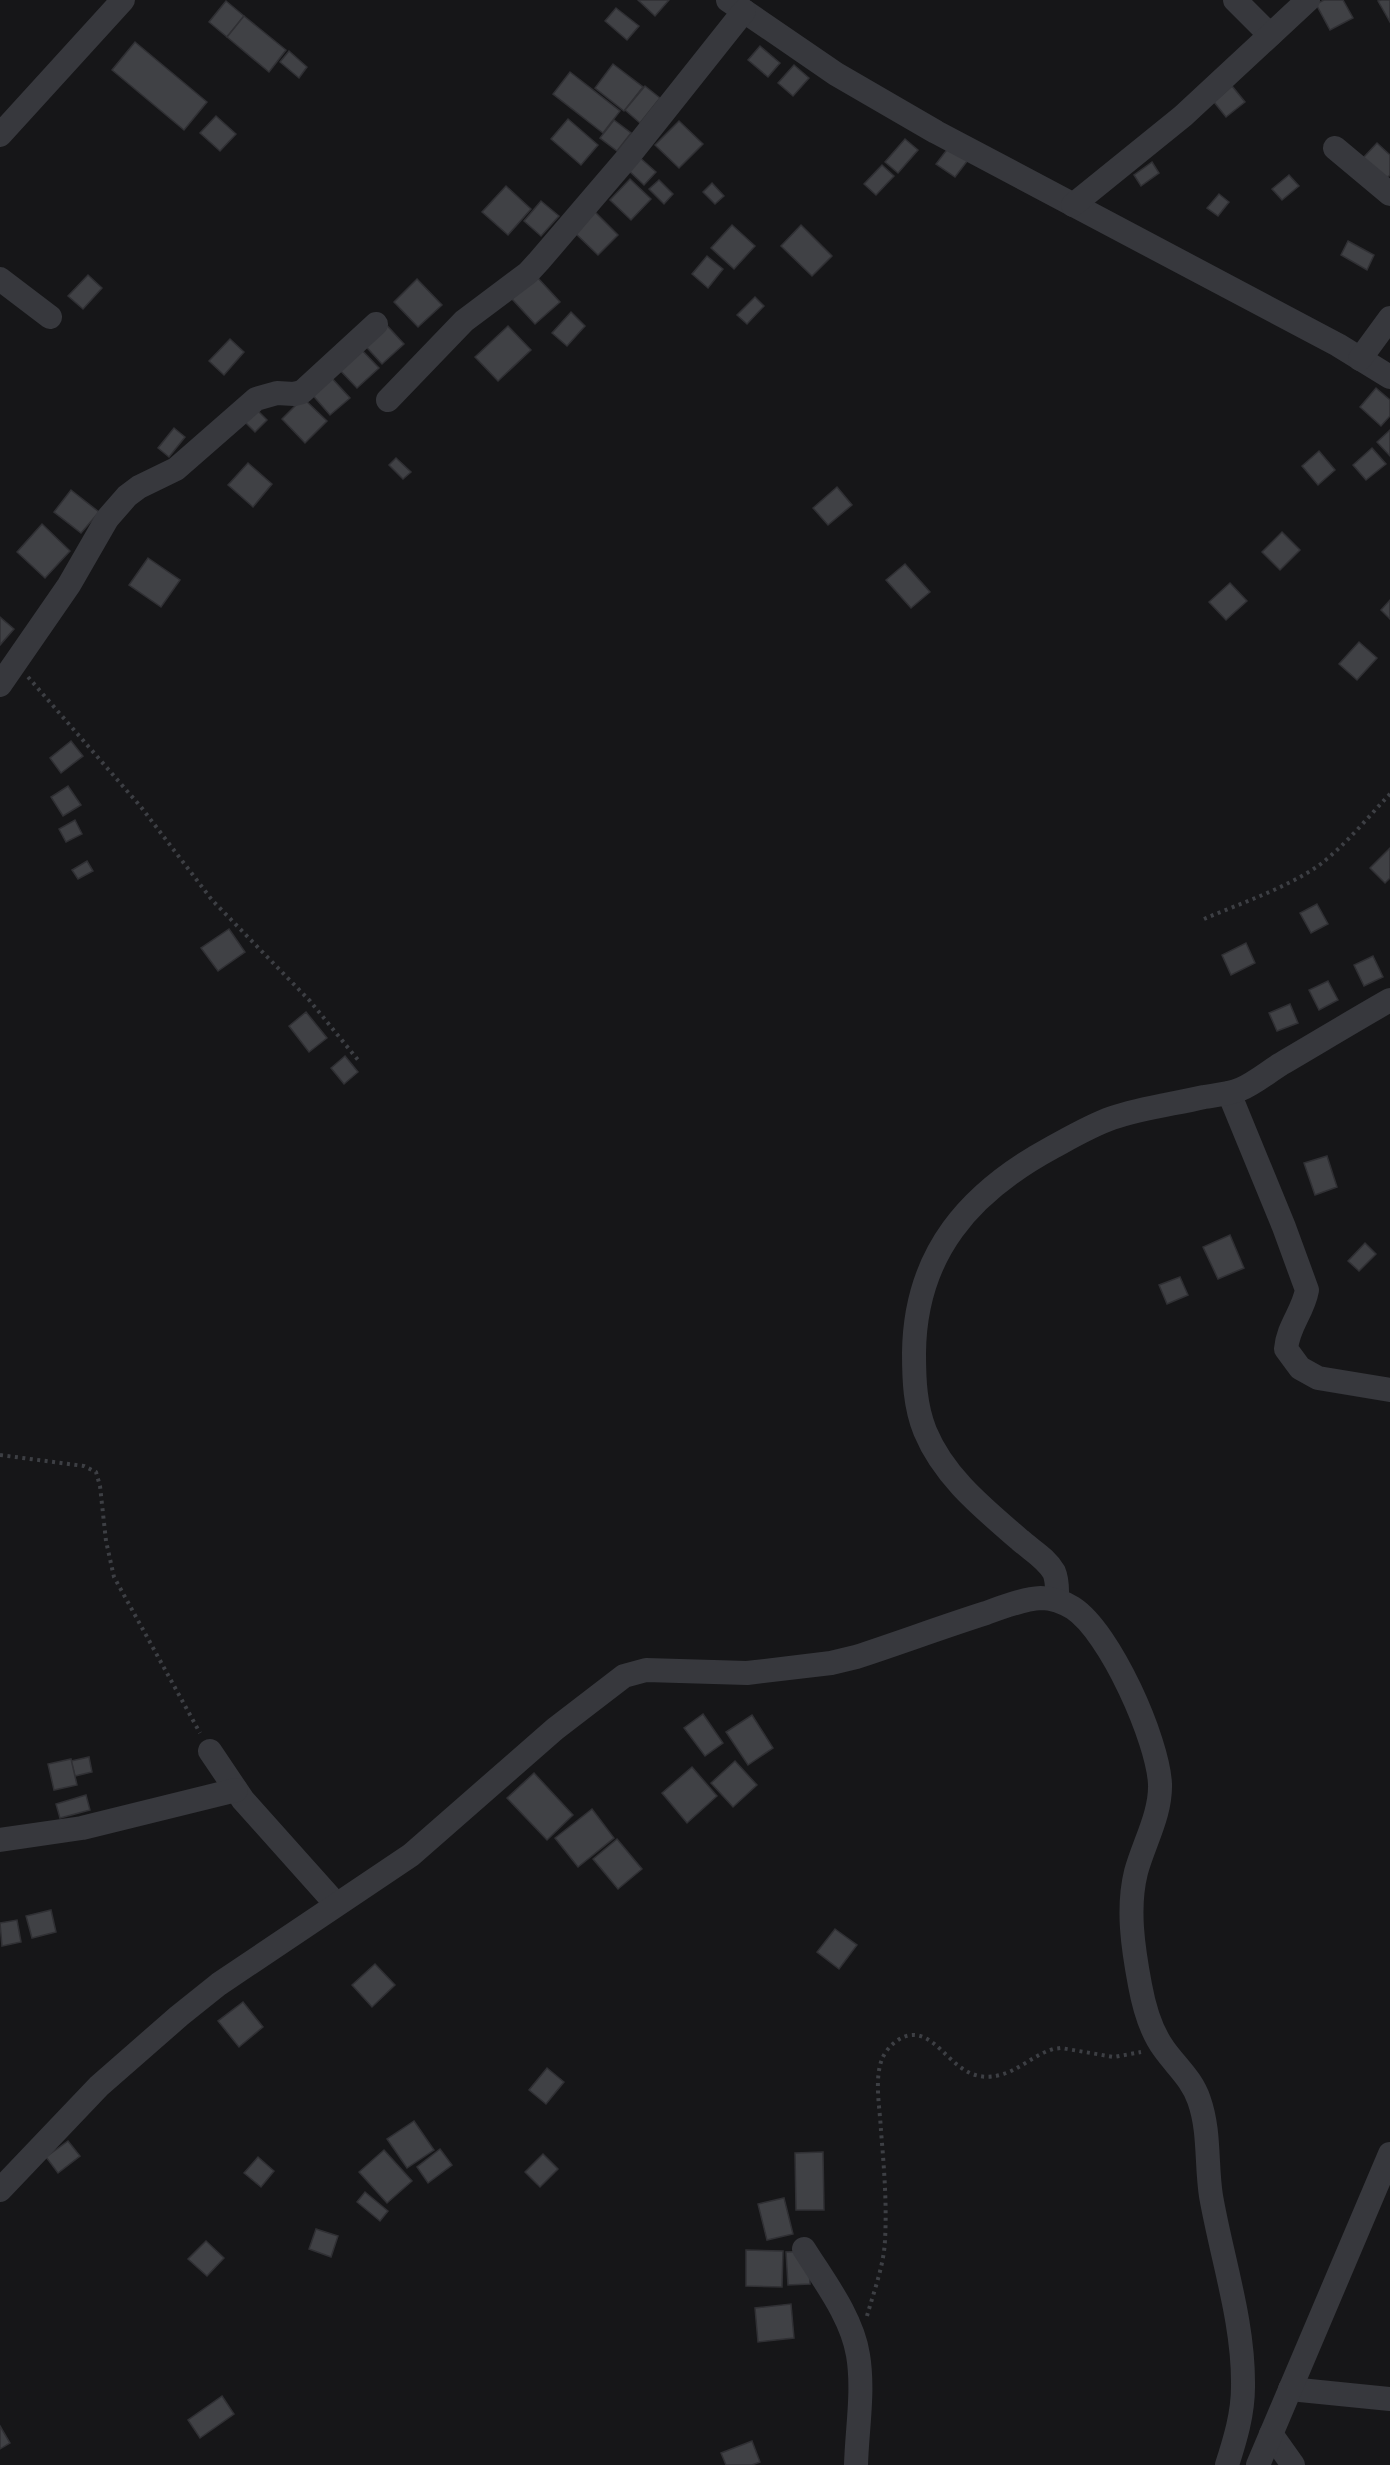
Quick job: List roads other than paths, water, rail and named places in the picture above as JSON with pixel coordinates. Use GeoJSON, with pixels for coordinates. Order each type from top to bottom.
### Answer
{"type":"FeatureCollection","features":[{"type":"Feature","properties":{"kind":"street"},"geometry":{"type":"LineString","coordinates":[[0,135],[123,0]]}},
{"type":"Feature","properties":{"kind":"street"},"geometry":{"type":"LineString","coordinates":[[1235,0],[1270,35]]}},
{"type":"Feature","properties":{"kind":"street"},"geometry":{"type":"LineString","coordinates":[[1073,205],[1183,116],[1308,0]]}},
{"type":"Feature","properties":{"kind":"street"},"geometry":{"type":"LineString","coordinates":[[388,400],[464,321],[528,273],[539,261],[628,157],[736,6],[836,74],[945,137],[1390,377]]}},
{"type":"Feature","properties":{"kind":"street"},"geometry":{"type":"LineString","coordinates":[[1335,148],[1390,194]]}},
{"type":"Feature","properties":{"kind":"street"},"geometry":{"type":"LineString","coordinates":[[0,279],[50,317]]}},
{"type":"Feature","properties":{"kind":"street"},"geometry":{"type":"LineString","coordinates":[[1360,359],[1390,318]]}},
{"type":"Feature","properties":{"kind":"street"},"geometry":{"type":"LineString","coordinates":[[0,685],[69,585],[107,519],[127,496],[139,487],[176,469],[256,399],[277,393],[302,392],[376,324]]}},
{"type":"Feature","properties":{"kind":"street"},"geometry":{"type":"LineString","coordinates":[[1057,1600],[1057,1582],[1045,1560],[978,1504],[942,1464],[920,1419],[914,1371],[914,1334],[922,1295],[933,1263],[948,1236],[968,1208],[1008,1174],[1087,1128],[1113,1118],[1243,1088],[1390,1000]]}},
{"type":"Feature","properties":{"kind":"street"},"geometry":{"type":"LineString","coordinates":[[1229,1093],[1307,1290],[1306,1299],[1287,1334],[1286,1349],[1300,1368],[1318,1378],[1390,1390]]}},
{"type":"Feature","properties":{"kind":"street"},"geometry":{"type":"LineString","coordinates":[[0,2190],[99,2086],[179,2016],[219,1984],[411,1855],[555,1729],[609,1686],[633,1672],[646,1670],[747,1673],[831,1663],[856,1657],[1005,1607],[1040,1598],[1057,1600],[1082,1614],[1104,1644],[1134,1697],[1157,1766],[1160,1784],[1159,1800],[1137,1869],[1131,1904],[1140,1986],[1148,2017],[1163,2047],[1185,2073],[1200,2102],[1207,2136],[1211,2194],[1234,2297],[1242,2357],[1243,2388],[1239,2423],[1227,2465]]}},
{"type":"Feature","properties":{"kind":"street"},"geometry":{"type":"LineString","coordinates":[[210,1752],[236,1790],[336,1904]]}},
{"type":"Feature","properties":{"kind":"street"},"geometry":{"type":"LineString","coordinates":[[0,1840],[82,1828],[236,1790]]}},
{"type":"Feature","properties":{"kind":"street"},"geometry":{"type":"LineString","coordinates":[[1258,2465],[1390,2154]]}},
{"type":"Feature","properties":{"kind":"street"},"geometry":{"type":"LineString","coordinates":[[804,2249],[842,2312],[857,2350],[860,2410],[855,2465]]}},
{"type":"Feature","properties":{"kind":"street"},"geometry":{"type":"LineString","coordinates":[[1290,2389],[1390,2399]]}},
{"type":"Feature","properties":{"kind":"street"},"geometry":{"type":"LineString","coordinates":[[1271,2434],[1293,2465]]}}]}
